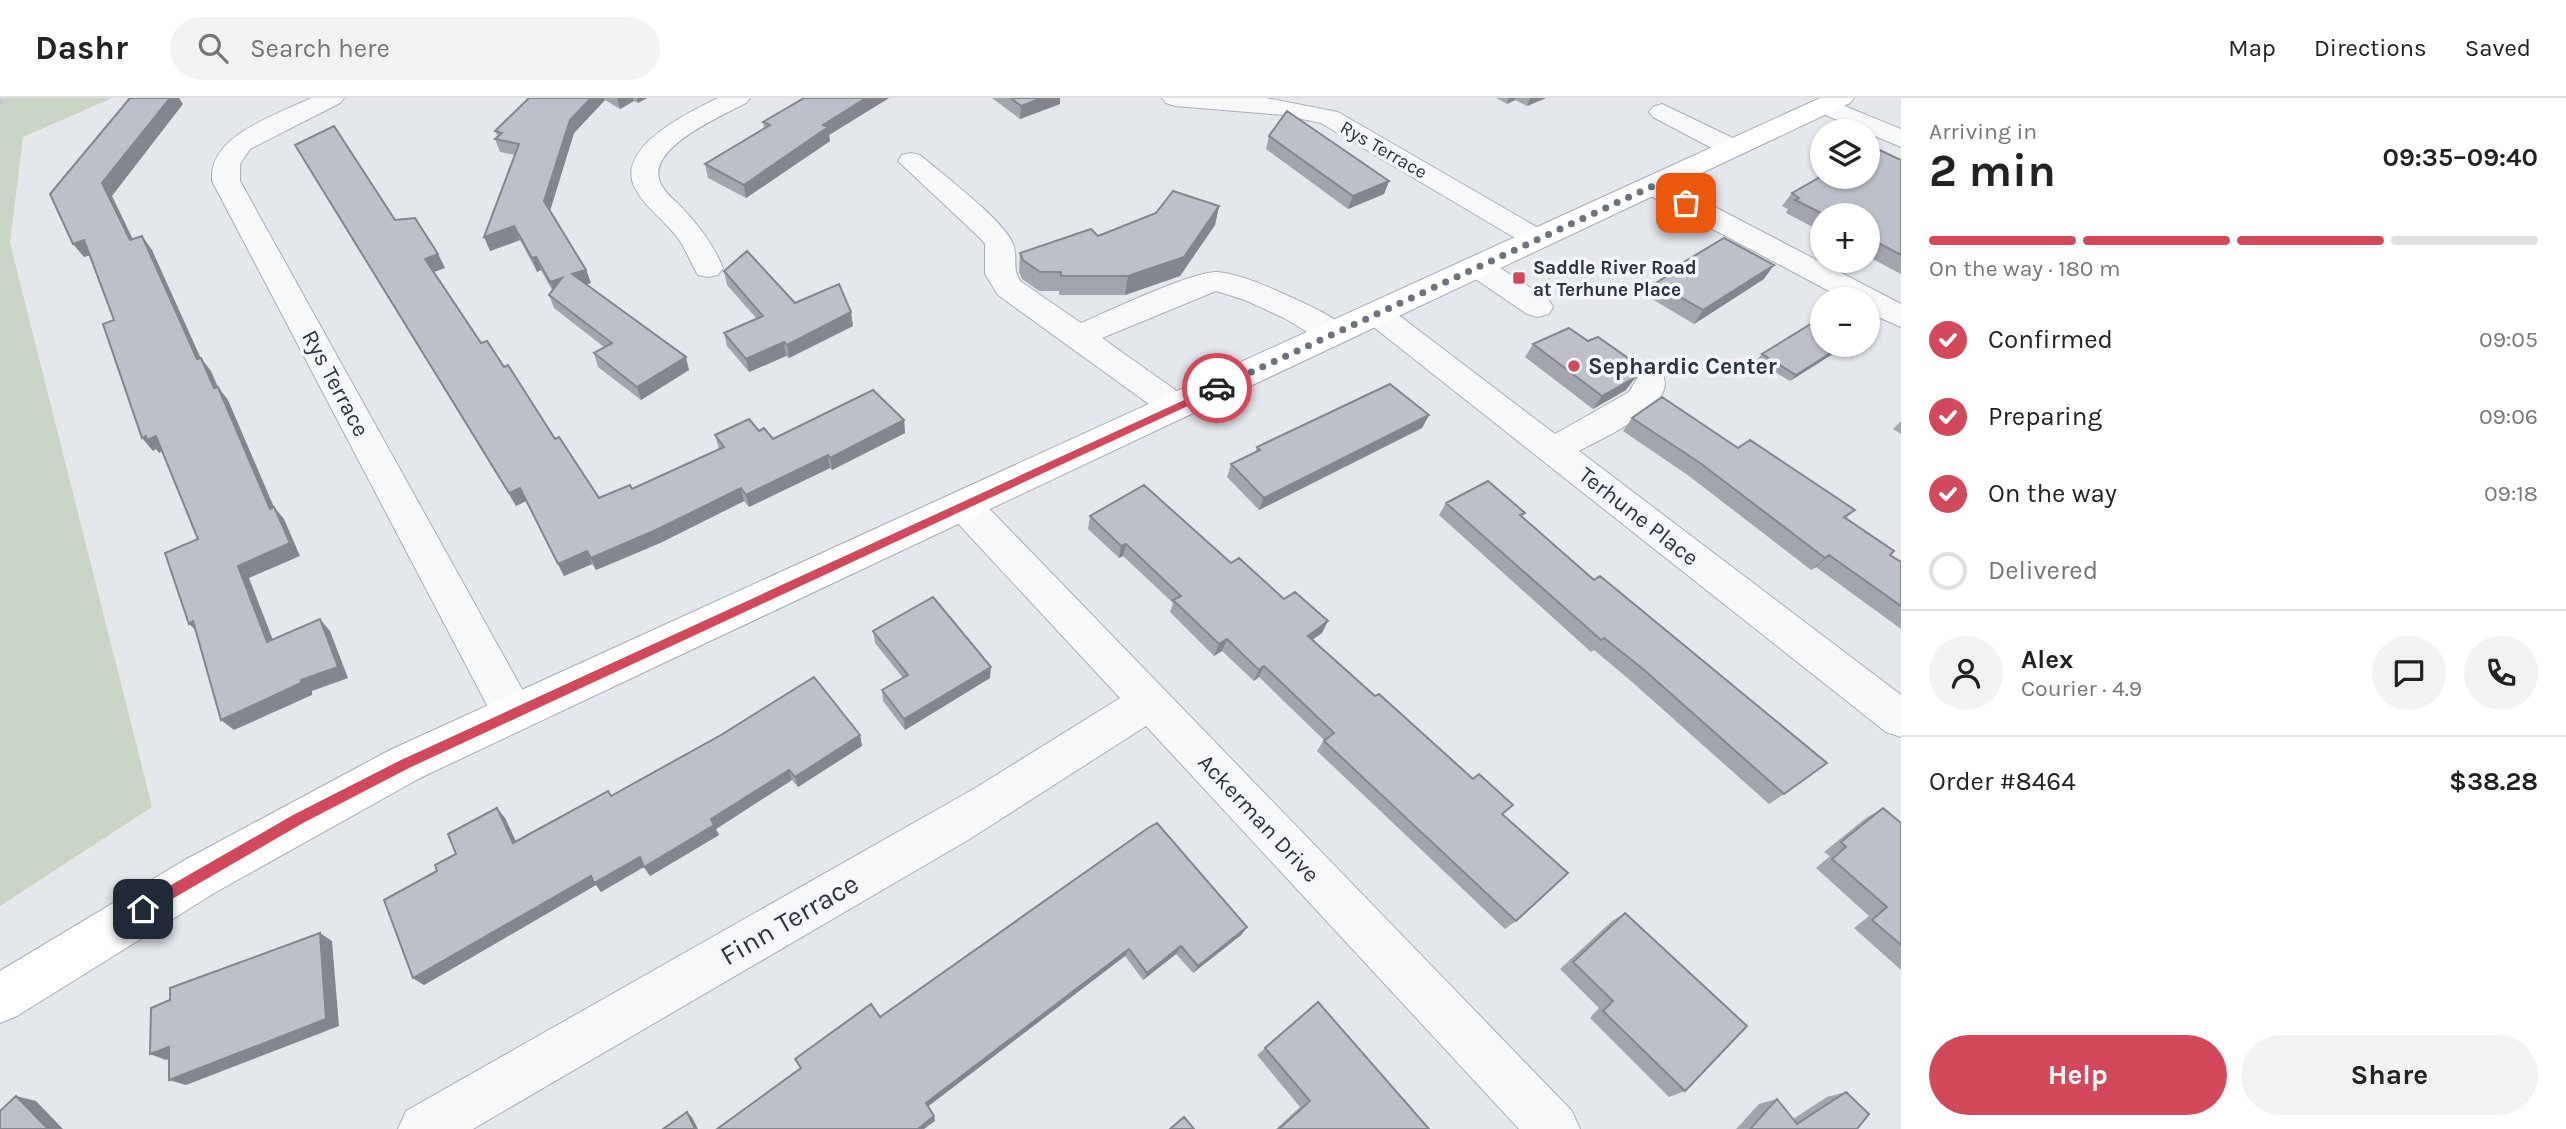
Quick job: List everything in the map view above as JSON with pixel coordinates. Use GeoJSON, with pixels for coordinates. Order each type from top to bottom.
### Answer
{"type":"FeatureCollection","features":[{"type":"Feature","properties":{"kind":"main road"},"geometry":{"type":"LineString","coordinates":[[0,999],[181,885],[298,819],[405,764],[1833,102]]}},
{"type":"Feature","properties":{"kind":"street","name":"Rys Terrace"},"geometry":{"type":"LineString","coordinates":[[331,98],[241,143],[230,155],[224,168],[226,181],[513,713]]}},
{"type":"Feature","properties":{"kind":"street"},"geometry":{"type":"LineString","coordinates":[[708,268],[702,250],[690,233],[648,187],[643,175],[643,163],[666,139],[737,98]]}},
{"type":"Feature","properties":{"kind":"street","name":"Rys Terrace"},"geometry":{"type":"LineString","coordinates":[[1175,98],[1283,107],[1329,117],[1537,239]]}},
{"type":"Feature","properties":{"kind":"street"},"geometry":{"type":"LineString","coordinates":[[1833,102],[1901,139]]}},
{"type":"Feature","properties":{"kind":"street"},"geometry":{"type":"LineString","coordinates":[[1662,112],[1732,148]]}},
{"type":"Feature","properties":{"kind":"street"},"geometry":{"type":"LineString","coordinates":[[911,161],[991,232],[999,244],[1000,274],[1009,288],[1176,407]]}},
{"type":"Feature","properties":{"kind":"street"},"geometry":{"type":"LineString","coordinates":[[1653,186],[1844,287]]}},
{"type":"Feature","properties":{"kind":"street"},"geometry":{"type":"LineString","coordinates":[[1478,267],[1538,307]]}},
{"type":"Feature","properties":{"kind":"street"},"geometry":{"type":"LineString","coordinates":[[1078,336],[1186,290],[1216,281],[1256,293],[1295,311],[1333,334]]}},
{"type":"Feature","properties":{"kind":"street"},"geometry":{"type":"LineString","coordinates":[[1880,306],[1901,317]]}},
{"type":"Feature","properties":{"kind":"street","name":"Terhune Place"},"geometry":{"type":"LineString","coordinates":[[1377,314],[1901,719]]}},
{"type":"Feature","properties":{"kind":"street"},"geometry":{"type":"LineString","coordinates":[[1554,450],[1641,400],[1650,389],[1651,382]]}},
{"type":"Feature","properties":{"kind":"street","name":"Ackerman Drive"},"geometry":{"type":"LineString","coordinates":[[964,506],[1555,1129]]}},
{"type":"Feature","properties":{"kind":"street","name":"Finn Terrace"},"geometry":{"type":"LineString","coordinates":[[424,1129],[986,807],[1072,755],[1149,701]]}},
{"type":"Feature","properties":{"kind":"path"},"geometry":{"type":"LineString","coordinates":[[0,103],[7,98]]}},
{"type":"Feature","properties":{"kind":"green space"},"geometry":{"type":"Polygon","coordinates":[[[0,98],[112,98],[23,137],[10,243],[152,807],[0,906],[0,98]]]}},
{"type":"Feature","properties":{"kind":"building"},"geometry":{"type":"Polygon","coordinates":[[[130,98],[170,98],[102,183],[130,240],[142,236],[197,359],[201,358],[214,388],[218,387],[270,509],[274,507],[290,543],[238,566],[267,642],[320,619],[338,667],[301,680],[301,683],[221,720],[193,621],[189,624],[165,553],[198,539],[156,436],[147,440],[146,436],[142,438],[103,324],[114,320],[84,240],[73,244],[50,194],[130,98]]]}},
{"type":"Feature","properties":{"kind":"building"},"geometry":{"type":"Polygon","coordinates":[[[529,98],[591,98],[570,120],[544,201],[586,270],[572,274],[686,357],[637,387],[594,353],[612,343],[549,295],[562,278],[550,282],[536,257],[532,258],[514,226],[484,237],[519,144],[495,139],[502,133],[495,131],[529,98]]]}},
{"type":"Feature","properties":{"kind":"building"},"geometry":{"type":"Polygon","coordinates":[[[804,98],[866,98],[823,125],[828,127],[744,185],[705,164],[770,125],[763,122],[804,98]]]}},
{"type":"Feature","properties":{"kind":"building"},"geometry":{"type":"Polygon","coordinates":[[[1011,98],[1042,98],[1021,106],[1011,98]]]}},
{"type":"Feature","properties":{"kind":"building"},"geometry":{"type":"Polygon","coordinates":[[[1287,111],[1389,181],[1353,196],[1269,136],[1287,111]]]}},
{"type":"Feature","properties":{"kind":"building"},"geometry":{"type":"Polygon","coordinates":[[[334,126],[395,220],[415,218],[438,254],[425,259],[481,343],[487,341],[504,367],[508,365],[555,439],[559,437],[599,498],[630,485],[632,489],[724,447],[715,435],[749,419],[759,431],[764,428],[773,439],[873,390],[904,420],[830,458],[828,455],[746,495],[741,488],[656,530],[591,558],[587,551],[558,564],[520,488],[509,493],[295,145],[334,126]]]}},
{"type":"Feature","properties":{"kind":"building"},"geometry":{"type":"Polygon","coordinates":[[[1880,150],[1901,160],[1901,255],[1880,244],[1880,203],[1810,203],[1810,208],[1795,200],[1799,198],[1792,193],[1810,183],[1810,189],[1880,189],[1880,150]]]}},
{"type":"Feature","properties":{"kind":"building"},"geometry":{"type":"Polygon","coordinates":[[[1173,191],[1219,206],[1184,257],[1128,276],[1061,276],[1061,272],[1040,272],[1023,260],[1020,253],[1091,229],[1098,236],[1156,213],[1173,191]]]}},
{"type":"Feature","properties":{"kind":"building"},"geometry":{"type":"Polygon","coordinates":[[[1724,238],[1774,265],[1703,310],[1656,283],[1667,276],[1664,274],[1724,238]]]}},
{"type":"Feature","properties":{"kind":"building"},"geometry":{"type":"Polygon","coordinates":[[[747,251],[795,303],[839,284],[851,312],[787,345],[784,342],[746,359],[724,333],[763,316],[724,271],[747,251]]]}},
{"type":"Feature","properties":{"kind":"building"},"geometry":{"type":"Polygon","coordinates":[[[1810,324],[1810,357],[1824,357],[1796,375],[1762,354],[1810,324]]]}},
{"type":"Feature","properties":{"kind":"building"},"geometry":{"type":"Polygon","coordinates":[[[1569,328],[1588,341],[1598,337],[1632,361],[1621,367],[1636,377],[1602,396],[1533,344],[1569,328]]]}},
{"type":"Feature","properties":{"kind":"building"},"geometry":{"type":"Polygon","coordinates":[[[1390,384],[1429,415],[1264,498],[1231,464],[1260,450],[1257,447],[1390,384]]]}},
{"type":"Feature","properties":{"kind":"building"},"geometry":{"type":"Polygon","coordinates":[[[1662,397],[1738,448],[1750,440],[1855,510],[1844,517],[1894,551],[1890,555],[1901,562],[1901,606],[1829,555],[1825,558],[1700,463],[1632,418],[1662,397]]]}},
{"type":"Feature","properties":{"kind":"building"},"geometry":{"type":"Polygon","coordinates":[[[1488,481],[1525,513],[1520,515],[1594,580],[1600,576],[1827,763],[1784,794],[1643,669],[1604,638],[1601,640],[1446,503],[1488,481]]]}},
{"type":"Feature","properties":{"kind":"building"},"geometry":{"type":"Polygon","coordinates":[[[1144,485],[1231,563],[1239,558],[1284,599],[1295,592],[1328,621],[1308,636],[1375,696],[1379,694],[1473,779],[1479,774],[1513,805],[1502,814],[1568,873],[1516,921],[1324,741],[1334,733],[1264,666],[1259,670],[1227,639],[1219,644],[1173,600],[1181,596],[1126,544],[1121,546],[1090,516],[1144,485]]]}},
{"type":"Feature","properties":{"kind":"building"},"geometry":{"type":"Polygon","coordinates":[[[933,597],[991,667],[904,719],[882,690],[908,675],[873,631],[933,597]]]}},
{"type":"Feature","properties":{"kind":"building"},"geometry":{"type":"Polygon","coordinates":[[[814,677],[860,735],[795,777],[789,770],[711,819],[714,825],[644,867],[640,857],[594,883],[591,876],[413,978],[384,900],[437,871],[435,865],[456,854],[448,834],[497,808],[513,843],[608,791],[611,796],[721,735],[814,677]]]}},
{"type":"Feature","properties":{"kind":"building"},"geometry":{"type":"Polygon","coordinates":[[[1883,808],[1901,823],[1901,945],[1872,920],[1887,907],[1832,859],[1846,847],[1841,842],[1883,808]]]}},
{"type":"Feature","properties":{"kind":"building"},"geometry":{"type":"Polygon","coordinates":[[[1157,823],[1247,927],[1198,966],[1181,946],[1147,973],[1129,949],[926,1103],[934,1116],[918,1129],[717,1129],[801,1068],[795,1059],[871,1004],[880,1017],[1157,823]]]}},
{"type":"Feature","properties":{"kind":"building"},"geometry":{"type":"Polygon","coordinates":[[[1625,913],[1747,1026],[1685,1091],[1603,1011],[1613,1001],[1573,962],[1625,913]]]}},
{"type":"Feature","properties":{"kind":"building"},"geometry":{"type":"Polygon","coordinates":[[[320,933],[326,1019],[169,1080],[169,1047],[150,1054],[151,1008],[170,1000],[170,988],[320,933]]]}},
{"type":"Feature","properties":{"kind":"building"},"geometry":{"type":"Polygon","coordinates":[[[1318,1002],[1429,1129],[1279,1129],[1310,1101],[1265,1048],[1318,1002]]]}},
{"type":"Feature","properties":{"kind":"building"},"geometry":{"type":"Polygon","coordinates":[[[1846,1092],[1869,1114],[1857,1129],[1750,1129],[1777,1099],[1797,1124],[1846,1092]]]}},
{"type":"Feature","properties":{"kind":"building"},"geometry":{"type":"Polygon","coordinates":[[[16,1096],[48,1129],[0,1129],[0,1111],[16,1096]]]}},
{"type":"Feature","properties":{"kind":"building"},"geometry":{"type":"Polygon","coordinates":[[[687,1112],[695,1129],[663,1129],[687,1112]]]}},
{"type":"Feature","properties":{"kind":"building"},"geometry":{"type":"Polygon","coordinates":[[[1184,1117],[1194,1129],[1170,1129],[1184,1117]]]}},
{"type":"Feature","properties":{"kind":"way so far"},"geometry":{"type":"LineString","coordinates":[[1217,388],[1653,186],[1686,203]]}},
{"type":"Feature","properties":{"kind":"place","name":"Saddle River Road at Terhune Place"},"geometry":{"type":"Point","coordinates":[1519,278]}},
{"type":"Feature","properties":{"kind":"place","name":"Sephardic Center"},"geometry":{"type":"Point","coordinates":[1574,366]}},
{"type":"Feature","properties":{"kind":"route"},"geometry":{"type":"LineString","coordinates":[[143,909],[298,819],[405,764],[1217,388]]}}]}
